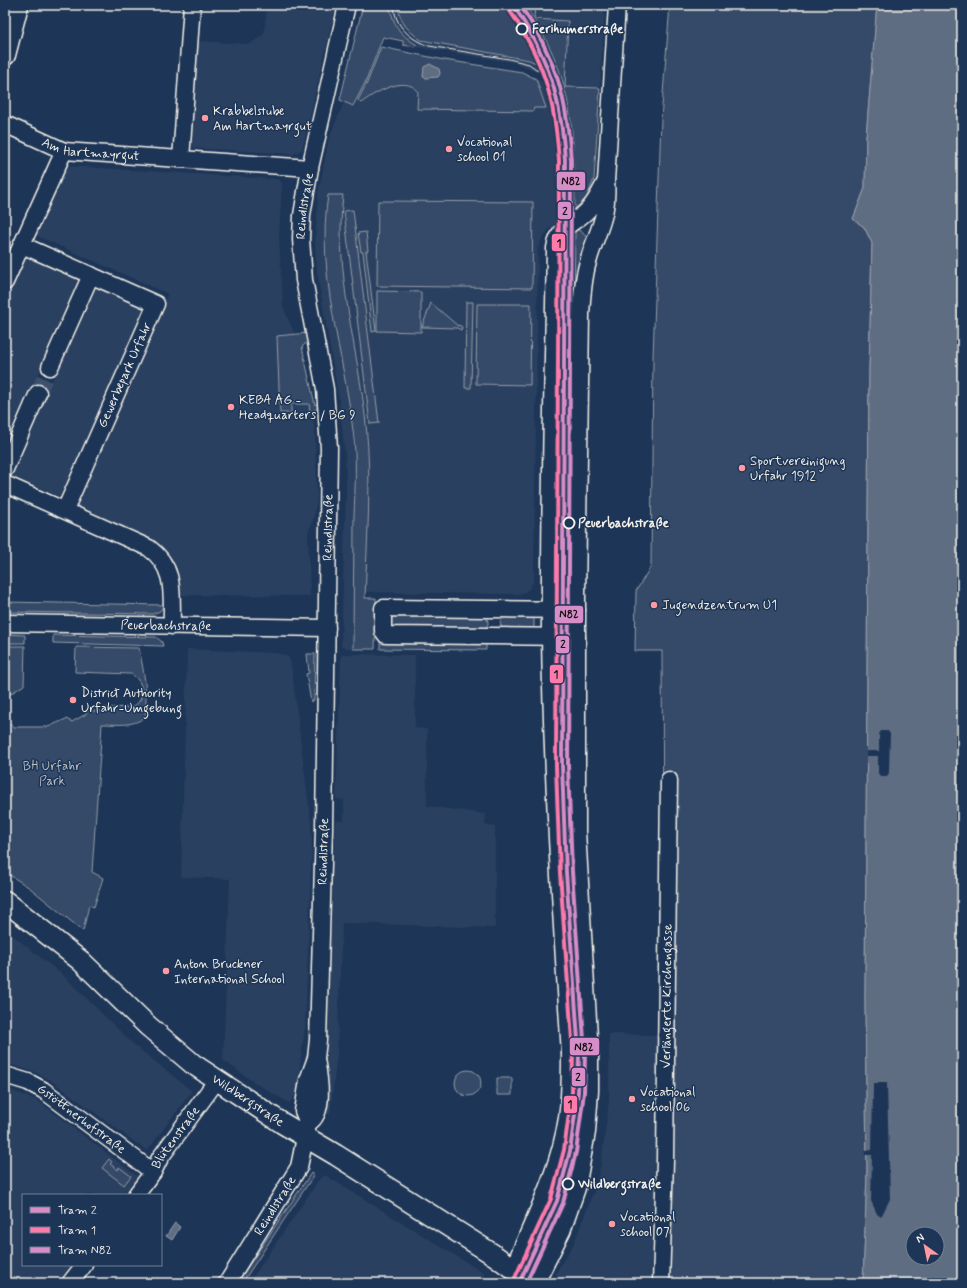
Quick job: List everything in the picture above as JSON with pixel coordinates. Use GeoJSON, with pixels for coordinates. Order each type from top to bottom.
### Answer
{"type":"FeatureCollection","features":[{"type":"Feature","properties":{"kind":"main road"},"geometry":{"type":"LineString","coordinates":[[6,46],[18,5]]}},
{"type":"Feature","properties":{"kind":"main road","name":"Wildbergstraße"},"geometry":{"type":"LineString","coordinates":[[5,901],[81,961],[170,1046],[217,1080],[307,1130],[394,1191],[510,1276],[533,1283]]}},
{"type":"Feature","properties":{"kind":"street"},"geometry":{"type":"LineString","coordinates":[[181,159],[192,5]]}},
{"type":"Feature","properties":{"kind":"street","name":"Reindlstraße"},"geometry":{"type":"LineString","coordinates":[[227,1283],[299,1167],[307,1130],[303,1111],[308,1080],[316,1058],[324,829],[326,628],[330,475],[325,389],[304,280],[301,239],[302,216],[310,168],[347,5]]}},
{"type":"Feature","properties":{"kind":"street"},"geometry":{"type":"LineString","coordinates":[[536,1283],[562,1231],[576,1193],[583,1159],[588,1112],[590,1054],[578,857],[577,610],[581,301],[588,264],[606,211],[606,181],[617,5]]}},
{"type":"Feature","properties":{"kind":"street","name":"Am Hartmayrgut"},"geometry":{"type":"LineString","coordinates":[[5,124],[64,151],[310,168]]}},
{"type":"Feature","properties":{"kind":"street"},"geometry":{"type":"LineString","coordinates":[[5,282],[64,151]]}},
{"type":"Feature","properties":{"kind":"street"},"geometry":{"type":"LineString","coordinates":[[510,1276],[554,1167],[567,1119],[570,1091],[570,1054],[555,818],[550,637],[550,506],[555,248],[558,235],[589,209],[606,181]]}},
{"type":"Feature","properties":{"kind":"street","name":"Gewerbepark Urfahr"},"geometry":{"type":"LineString","coordinates":[[22,245],[156,304],[64,510]]}},
{"type":"Feature","properties":{"kind":"street"},"geometry":{"type":"LineString","coordinates":[[50,367],[91,276]]}},
{"type":"Feature","properties":{"kind":"street"},"geometry":{"type":"LineString","coordinates":[[5,469],[38,393]]}},
{"type":"Feature","properties":{"kind":"street"},"geometry":{"type":"LineString","coordinates":[[5,484],[149,548],[158,555],[167,567],[171,581],[172,626]]}},
{"type":"Feature","properties":{"kind":"street"},"geometry":{"type":"LineString","coordinates":[[577,610],[550,611],[383,608],[383,631],[386,635],[577,637]]}},
{"type":"Feature","properties":{"kind":"street"},"geometry":{"type":"LineString","coordinates":[[495,636],[496,610]]}},
{"type":"Feature","properties":{"kind":"street","name":"Peuerbachstraße"},"geometry":{"type":"LineString","coordinates":[[5,623],[326,628]]}},
{"type":"Feature","properties":{"kind":"street","name":"Verlängerte Kirchengasse"},"geometry":{"type":"LineString","coordinates":[[661,1282],[665,1162],[669,780]]}},
{"type":"Feature","properties":{"kind":"street","name":"Gstöttnerhofstraße"},"geometry":{"type":"LineString","coordinates":[[5,1075],[28,1082],[43,1090],[153,1172]]}},
{"type":"Feature","properties":{"kind":"street","name":"Blütenstraße"},"geometry":{"type":"LineString","coordinates":[[137,1194],[153,1172],[160,1158],[217,1080]]}},
{"type":"Feature","properties":{"kind":"street"},"geometry":{"type":"LineString","coordinates":[[70,1283],[83,1266]]}},
{"type":"Feature","properties":{"kind":"shaded area"},"geometry":{"type":"Polygon","coordinates":[[[267,5],[336,5],[302,150],[293,154],[194,148],[192,145],[198,41],[250,44],[264,34],[267,5]]]}},
{"type":"Feature","properties":{"kind":"shaded area"},"geometry":{"type":"Polygon","coordinates":[[[389,5],[397,5],[400,17],[421,40],[529,60],[543,66],[532,40],[509,5],[524,5],[534,19],[535,5],[605,5],[600,88],[565,87],[570,109],[572,128],[575,209],[549,229],[541,241],[538,249],[534,580],[530,588],[522,594],[365,592],[369,459],[366,423],[342,267],[340,229],[343,196],[328,195],[324,246],[332,307],[350,409],[355,459],[353,649],[341,647],[346,491],[345,453],[339,400],[317,272],[315,244],[318,195],[329,138],[344,102],[354,107],[380,47],[522,71],[548,84],[539,73],[516,63],[415,47],[416,45],[402,35],[393,20],[389,5]],[[534,19],[549,46],[564,86],[568,21],[534,19]]]}},
{"type":"Feature","properties":{"kind":"shaded area"},"geometry":{"type":"Polygon","coordinates":[[[877,5],[962,5],[962,1283],[863,1283],[867,1172],[865,999],[869,372],[872,243],[864,227],[853,219],[865,188],[866,137],[877,5]]]}},
{"type":"Feature","properties":{"kind":"shaded area"},"geometry":{"type":"Polygon","coordinates":[[[430,64],[439,69],[440,74],[438,77],[423,77],[424,67],[430,64]]]}},
{"type":"Feature","properties":{"kind":"shaded area"},"geometry":{"type":"Polygon","coordinates":[[[65,167],[276,179],[282,183],[279,237],[283,306],[295,335],[315,432],[317,498],[314,517],[308,533],[310,596],[178,595],[176,570],[167,553],[160,546],[132,530],[130,533],[74,508],[168,294],[35,235],[65,167]]]}},
{"type":"Feature","properties":{"kind":"shaded area"},"geometry":{"type":"Polygon","coordinates":[[[575,229],[572,503],[556,503],[560,478],[562,248],[563,242],[575,229]]]}},
{"type":"Feature","properties":{"kind":"shaded area"},"geometry":{"type":"Polygon","coordinates":[[[24,255],[80,280],[5,450],[5,299],[24,255]]]}},
{"type":"Feature","properties":{"kind":"shaded area"},"geometry":{"type":"Polygon","coordinates":[[[94,287],[147,310],[63,498],[10,475],[94,287]]]}},
{"type":"Feature","properties":{"kind":"shaded area"},"geometry":{"type":"Polygon","coordinates":[[[558,616],[570,616],[573,630],[558,632],[554,623],[558,616]]]}},
{"type":"Feature","properties":{"kind":"shaded area"},"geometry":{"type":"Polygon","coordinates":[[[563,648],[570,650],[585,1093],[574,1165],[571,1165],[564,1160],[563,871],[558,660],[558,653],[563,648]]]}},
{"type":"Feature","properties":{"kind":"shaded area"},"geometry":{"type":"Polygon","coordinates":[[[187,649],[276,653],[285,655],[289,658],[291,664],[311,823],[312,844],[305,1028],[296,1095],[289,1103],[255,1083],[223,1060],[230,879],[181,877],[187,649]]]}},
{"type":"Feature","properties":{"kind":"shaded area"},"geometry":{"type":"Polygon","coordinates":[[[341,655],[415,655],[415,728],[427,729],[427,806],[486,814],[485,825],[495,827],[495,928],[342,923],[337,1054],[330,1115],[322,1111],[326,1080],[335,821],[344,821],[344,800],[336,799],[341,655]]]}},
{"type":"Feature","properties":{"kind":"shaded area"},"geometry":{"type":"Polygon","coordinates":[[[5,929],[65,977],[132,1043],[192,1091],[147,1151],[49,1079],[35,1072],[5,1063],[5,929]]]}},
{"type":"Feature","properties":{"kind":"shaded area"},"geometry":{"type":"Polygon","coordinates":[[[609,1034],[659,1035],[656,1164],[651,1280],[640,1278],[640,1283],[560,1283],[556,1275],[558,1269],[573,1245],[594,1191],[601,1165],[609,1100],[609,1034]]]}},
{"type":"Feature","properties":{"kind":"shaded area"},"geometry":{"type":"Polygon","coordinates":[[[5,1088],[38,1101],[137,1176],[124,1194],[22,1194],[22,1266],[70,1266],[57,1283],[5,1283],[5,1088]]]}},
{"type":"Feature","properties":{"kind":"shaded area"},"geometry":{"type":"Polygon","coordinates":[[[325,1175],[482,1272],[491,1283],[249,1283],[320,1178],[325,1175]]]}},
{"type":"Feature","properties":{"kind":"shaded area"},"geometry":{"type":"Polygon","coordinates":[[[175,1223],[180,1227],[172,1240],[166,1236],[175,1223]]]}},
{"type":"Feature","properties":{"kind":"green space"},"geometry":{"type":"Polygon","coordinates":[[[363,5],[389,5],[398,29],[405,37],[417,45],[415,47],[403,45],[403,41],[383,37],[366,81],[353,106],[340,100],[363,5]]]}},
{"type":"Feature","properties":{"kind":"green space"},"geometry":{"type":"Polygon","coordinates":[[[397,5],[509,5],[532,40],[543,66],[529,60],[421,40],[411,32],[402,21],[397,5]]]}},
{"type":"Feature","properties":{"kind":"green space"},"geometry":{"type":"Polygon","coordinates":[[[524,5],[535,5],[534,19],[568,21],[565,87],[600,88],[594,179],[587,197],[575,209],[572,128],[562,79],[553,54],[541,30],[524,5]]]}},
{"type":"Feature","properties":{"kind":"green space"},"geometry":{"type":"Polygon","coordinates":[[[670,5],[877,5],[866,137],[865,188],[853,219],[864,227],[872,243],[869,372],[865,999],[867,1172],[863,1283],[665,1283],[662,651],[635,651],[636,591],[651,566],[653,358],[661,119],[670,5]]]}},
{"type":"Feature","properties":{"kind":"green space"},"geometry":{"type":"Polygon","coordinates":[[[381,47],[444,60],[522,72],[536,79],[546,108],[534,108],[533,111],[417,109],[418,91],[412,86],[405,84],[389,87],[361,103],[358,100],[367,83],[381,47]]]}},
{"type":"Feature","properties":{"kind":"green space"},"geometry":{"type":"Polygon","coordinates":[[[328,195],[343,195],[341,224],[344,282],[362,396],[368,446],[369,468],[365,598],[376,598],[375,649],[353,649],[355,452],[349,402],[328,284],[325,225],[328,195]]]}},
{"type":"Feature","properties":{"kind":"green space"},"geometry":{"type":"Polygon","coordinates":[[[378,201],[533,202],[532,288],[377,286],[378,201]]]}},
{"type":"Feature","properties":{"kind":"green space"},"geometry":{"type":"Polygon","coordinates":[[[353,210],[379,423],[370,424],[344,211],[353,210]]]}},
{"type":"Feature","properties":{"kind":"green space"},"geometry":{"type":"Polygon","coordinates":[[[575,229],[581,231],[588,239],[574,308],[575,229]]]}},
{"type":"Feature","properties":{"kind":"green space"},"geometry":{"type":"Polygon","coordinates":[[[366,232],[368,251],[366,251],[376,331],[372,332],[363,252],[361,252],[358,233],[366,232]]]}},
{"type":"Feature","properties":{"kind":"green space"},"geometry":{"type":"Polygon","coordinates":[[[377,291],[421,292],[421,332],[377,331],[377,291]]]}},
{"type":"Feature","properties":{"kind":"green space"},"geometry":{"type":"Polygon","coordinates":[[[466,302],[473,302],[471,388],[465,388],[466,302]]]}},
{"type":"Feature","properties":{"kind":"green space"},"geometry":{"type":"Polygon","coordinates":[[[431,303],[458,326],[459,325],[462,327],[461,330],[457,328],[422,327],[431,303]]]}},
{"type":"Feature","properties":{"kind":"green space"},"geometry":{"type":"Polygon","coordinates":[[[477,304],[531,304],[530,385],[476,384],[477,304]]]}},
{"type":"Feature","properties":{"kind":"green space"},"geometry":{"type":"Polygon","coordinates":[[[307,333],[309,340],[302,347],[315,405],[322,398],[321,401],[315,410],[310,412],[309,404],[291,404],[291,413],[280,413],[277,336],[307,333]]]}},
{"type":"Feature","properties":{"kind":"green space"},"geometry":{"type":"Polygon","coordinates":[[[5,602],[164,605],[160,611],[153,614],[5,612],[5,602]]]}},
{"type":"Feature","properties":{"kind":"green space"},"geometry":{"type":"Polygon","coordinates":[[[391,616],[484,616],[488,620],[488,625],[486,628],[393,628],[391,627],[391,616]]]}},
{"type":"Feature","properties":{"kind":"green space"},"geometry":{"type":"Polygon","coordinates":[[[505,616],[534,616],[534,631],[502,629],[500,622],[505,616]]]}},
{"type":"Feature","properties":{"kind":"green space"},"geometry":{"type":"Polygon","coordinates":[[[5,634],[25,635],[25,643],[5,643],[5,634]]]}},
{"type":"Feature","properties":{"kind":"green space"},"geometry":{"type":"Polygon","coordinates":[[[53,635],[156,637],[162,642],[163,646],[53,643],[53,635]]]}},
{"type":"Feature","properties":{"kind":"green space"},"geometry":{"type":"Polygon","coordinates":[[[380,640],[486,642],[486,650],[380,649],[380,640]]]}},
{"type":"Feature","properties":{"kind":"green space"},"geometry":{"type":"Polygon","coordinates":[[[5,646],[25,646],[24,685],[7,696],[5,699],[5,646]]]}},
{"type":"Feature","properties":{"kind":"green space","name":"BH Urfahr Park"},"geometry":{"type":"Polygon","coordinates":[[[76,647],[139,648],[145,682],[146,698],[145,717],[140,720],[130,724],[102,724],[92,872],[103,878],[94,907],[89,905],[83,931],[30,888],[5,872],[5,720],[13,727],[48,727],[66,719],[72,722],[86,714],[86,711],[103,711],[104,708],[132,707],[137,704],[142,695],[139,681],[131,674],[75,672],[76,647]]]}},
{"type":"Feature","properties":{"kind":"green space"},"geometry":{"type":"Polygon","coordinates":[[[307,654],[315,654],[314,700],[311,702],[306,674],[309,673],[307,654]]]}},
{"type":"Feature","properties":{"kind":"green space"},"geometry":{"type":"Polygon","coordinates":[[[468,1070],[477,1074],[481,1083],[477,1092],[468,1096],[459,1092],[455,1083],[459,1074],[468,1070]]]}},
{"type":"Feature","properties":{"kind":"green space"},"geometry":{"type":"Polygon","coordinates":[[[497,1078],[512,1078],[512,1095],[497,1095],[497,1078]]]}},
{"type":"Feature","properties":{"kind":"green space"},"geometry":{"type":"Polygon","coordinates":[[[109,1159],[112,1162],[110,1164],[118,1170],[119,1167],[131,1176],[124,1185],[102,1168],[109,1159]]]}},
{"type":"Feature","properties":{"kind":"green space"},"geometry":{"type":"Polygon","coordinates":[[[311,1173],[314,1175],[242,1283],[237,1283],[311,1173]]]}},
{"type":"Feature","properties":{"kind":"pier"},"geometry":{"type":"Polygon","coordinates":[[[881,731],[888,731],[890,734],[889,773],[887,776],[880,776],[878,773],[878,756],[866,756],[866,751],[879,751],[879,734],[881,731]]]}},
{"type":"Feature","properties":{"kind":"pier"},"geometry":{"type":"Polygon","coordinates":[[[873,1083],[887,1083],[890,1199],[881,1217],[877,1214],[871,1201],[872,1155],[865,1155],[865,1151],[872,1150],[873,1083]]]}},
{"type":"Feature","properties":{"kind":"tunnel"},"geometry":{"type":"LineString","coordinates":[[38,393],[50,367]]}},
{"type":"Feature","properties":{"kind":"tram line"},"geometry":{"type":"LineString","coordinates":[[394,5],[395,13],[400,26],[416,40],[429,46],[509,59],[529,64],[546,76],[555,87]]}},
{"type":"Feature","properties":{"kind":"tram line","name":"2"},"geometry":{"type":"LineString","coordinates":[[513,5],[536,43],[551,79],[560,117],[565,160],[562,766],[566,872],[579,1054],[578,1092],[570,1151],[557,1201],[519,1283]]}},
{"type":"Feature","properties":{"kind":"tram line","name":"N82"},"geometry":{"type":"LineString","coordinates":[[520,5],[543,42],[558,79],[563,97],[571,160],[568,766],[572,872],[585,1054],[584,1092],[576,1152],[563,1203],[526,1283]]}},
{"type":"Feature","properties":{"kind":"tram line","name":"1"},"geometry":{"type":"LineString","coordinates":[[508,8],[531,45],[546,81],[551,99],[559,161],[556,766],[560,872],[573,1054],[572,1092],[564,1150],[551,1199],[514,1280]]}},
{"type":"Feature","properties":{"kind":"place","name":"Ferihumerstraße"},"geometry":{"type":"Point","coordinates":[522,29]}},
{"type":"Feature","properties":{"kind":"place","name":"Krabbelstube Am Hartmayrgut"},"geometry":{"type":"Point","coordinates":[205,118]}},
{"type":"Feature","properties":{"kind":"place","name":"Vocational school 01"},"geometry":{"type":"Point","coordinates":[449,149]}},
{"type":"Feature","properties":{"kind":"place","name":"KEBA AG - Headquarters / BG 9"},"geometry":{"type":"Point","coordinates":[231,407]}},
{"type":"Feature","properties":{"kind":"place","name":"Sportvereinigung Urfahr 1912"},"geometry":{"type":"Point","coordinates":[742,468]}},
{"type":"Feature","properties":{"kind":"place","name":"Peuerbachstraße"},"geometry":{"type":"Point","coordinates":[569,523]}},
{"type":"Feature","properties":{"kind":"place","name":"Jugendzentrum U1"},"geometry":{"type":"Point","coordinates":[654,605]}},
{"type":"Feature","properties":{"kind":"place","name":"District Authority Urfahr-Umgebung"},"geometry":{"type":"Point","coordinates":[73,700]}},
{"type":"Feature","properties":{"kind":"place","name":"Anton Bruckner International School"},"geometry":{"type":"Point","coordinates":[166,971]}},
{"type":"Feature","properties":{"kind":"place","name":"Vocational school 06"},"geometry":{"type":"Point","coordinates":[632,1099]}},
{"type":"Feature","properties":{"kind":"place","name":"Wildbergstraße"},"geometry":{"type":"Point","coordinates":[568,1184]}},
{"type":"Feature","properties":{"kind":"place","name":"Vocational school 07"},"geometry":{"type":"Point","coordinates":[612,1224]}}]}
